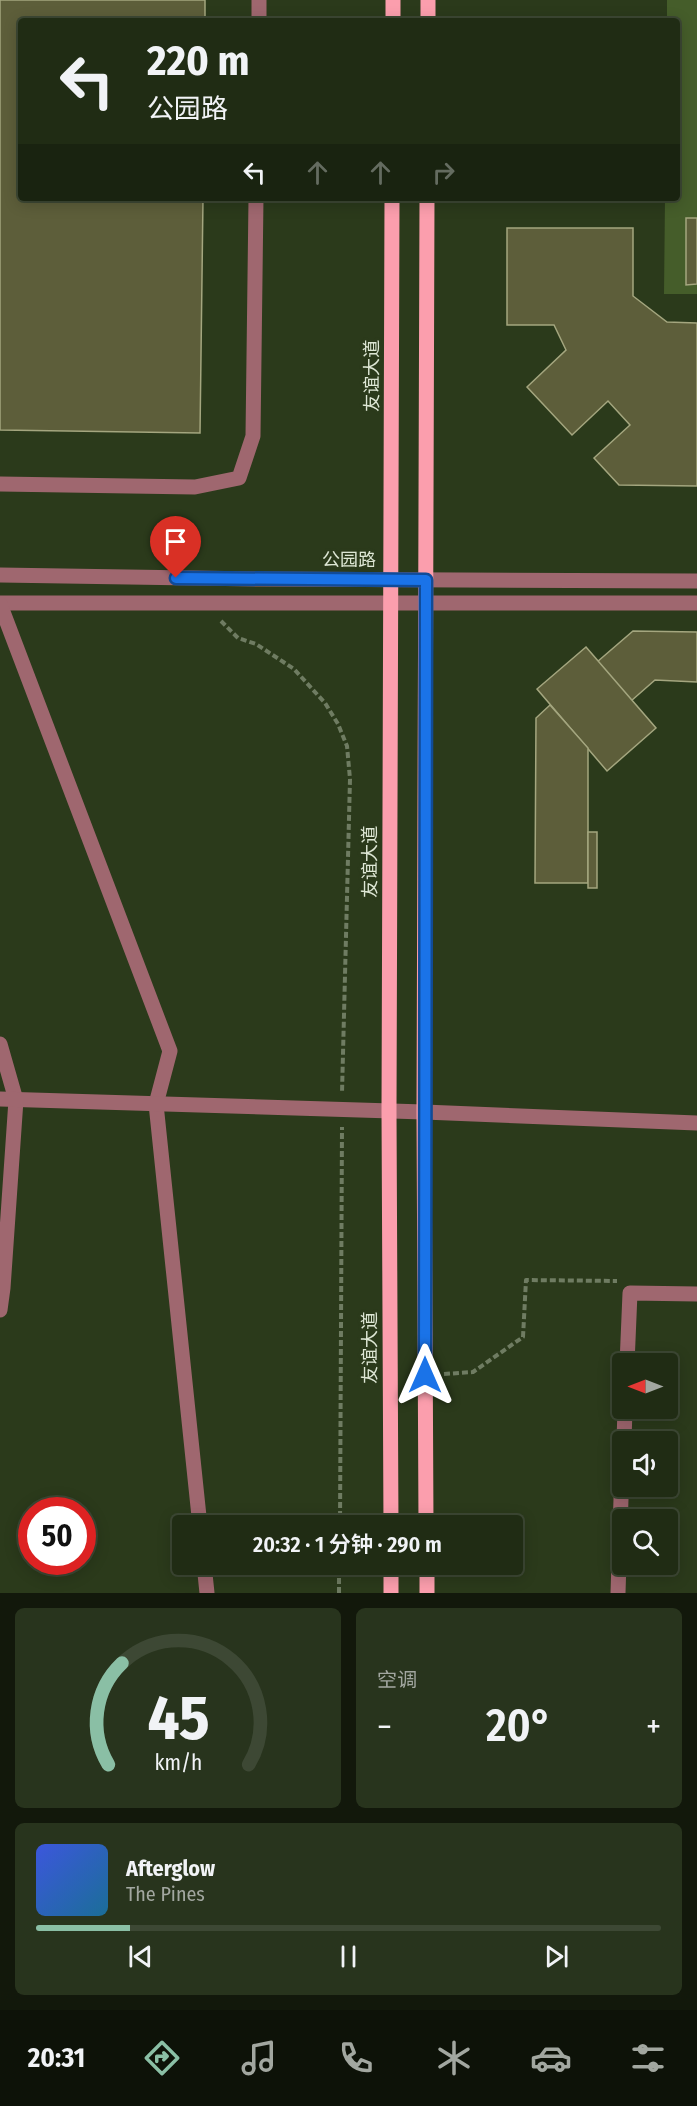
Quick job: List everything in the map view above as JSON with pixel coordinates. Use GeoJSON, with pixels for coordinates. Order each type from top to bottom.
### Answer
{"type":"FeatureCollection","features":[{"type":"Feature","properties":{"kind":"main road"},"geometry":{"type":"LineString","coordinates":[[393,0],[393,18]]}},
{"type":"Feature","properties":{"kind":"main road"},"geometry":{"type":"LineString","coordinates":[[428,0],[428,18]]}},
{"type":"Feature","properties":{"kind":"main road","name":"友谊大道"},"geometry":{"type":"LineString","coordinates":[[391,1515],[389,1110],[392,201]]}},
{"type":"Feature","properties":{"kind":"main road"},"geometry":{"type":"LineString","coordinates":[[426,1515],[424,1112],[428,201]]}},
{"type":"Feature","properties":{"kind":"main road"},"geometry":{"type":"LineString","coordinates":[[391,1575],[391,1593]]}},
{"type":"Feature","properties":{"kind":"main road"},"geometry":{"type":"LineString","coordinates":[[427,1575],[427,1593]]}},
{"type":"Feature","properties":{"kind":"street"},"geometry":{"type":"LineString","coordinates":[[259,0],[259,18]]}},
{"type":"Feature","properties":{"kind":"street"},"geometry":{"type":"LineString","coordinates":[[0,484],[195,487],[238,478],[253,436],[256,201]]}},
{"type":"Feature","properties":{"kind":"street","name":"公园路"},"geometry":{"type":"LineString","coordinates":[[0,575],[697,581]]}},
{"type":"Feature","properties":{"kind":"street"},"geometry":{"type":"LineString","coordinates":[[199,1515],[156,1104],[170,1050],[0,604],[697,603]]}},
{"type":"Feature","properties":{"kind":"street"},"geometry":{"type":"LineString","coordinates":[[0,1044],[16,1100],[0,1310]]}},
{"type":"Feature","properties":{"kind":"street"},"geometry":{"type":"LineString","coordinates":[[0,1099],[389,1110],[697,1123]]}},
{"type":"Feature","properties":{"kind":"street"},"geometry":{"type":"LineString","coordinates":[[627,1353],[630,1293],[697,1294]]}},
{"type":"Feature","properties":{"kind":"street"},"geometry":{"type":"LineString","coordinates":[[618,1593],[621,1497]]}},
{"type":"Feature","properties":{"kind":"street"},"geometry":{"type":"LineString","coordinates":[[205,1575],[207,1593]]}},
{"type":"Feature","properties":{"kind":"path"},"geometry":{"type":"LineString","coordinates":[[217,617],[238,638],[256,644],[294,669],[326,703],[347,746],[350,779],[342,1110],[340,1515]]}},
{"type":"Feature","properties":{"kind":"path"},"geometry":{"type":"LineString","coordinates":[[425,1375],[473,1372],[523,1336],[526,1280],[619,1281],[630,1293]]}},
{"type":"Feature","properties":{"kind":"path"},"geometry":{"type":"LineString","coordinates":[[339,1575],[339,1593]]}},
{"type":"Feature","properties":{"kind":"green space"},"geometry":{"type":"Polygon","coordinates":[[[667,0],[697,0],[697,294],[664,294],[665,201],[680,201],[680,18],[667,18],[667,0]]]}},
{"type":"Feature","properties":{"kind":"building"},"geometry":{"type":"Polygon","coordinates":[[[0,0],[205,0],[205,18],[18,18],[18,201],[203,201],[200,433],[0,430],[0,0]]]}},
{"type":"Feature","properties":{"kind":"building"},"geometry":{"type":"Polygon","coordinates":[[[686,218],[697,218],[697,284],[686,285],[686,218]]]}},
{"type":"Feature","properties":{"kind":"building"},"geometry":{"type":"Polygon","coordinates":[[[507,228],[633,228],[633,296],[667,322],[697,323],[697,486],[619,485],[594,458],[630,425],[608,401],[572,435],[527,387],[566,350],[554,325],[507,325],[507,228]]]}},
{"type":"Feature","properties":{"kind":"building"},"geometry":{"type":"Polygon","coordinates":[[[633,631],[697,632],[697,682],[655,680],[631,701],[597,662],[633,631]]]}},
{"type":"Feature","properties":{"kind":"building"},"geometry":{"type":"Polygon","coordinates":[[[586,647],[656,728],[607,771],[537,689],[586,647]]]}},
{"type":"Feature","properties":{"kind":"building"},"geometry":{"type":"Polygon","coordinates":[[[550,705],[588,748],[588,883],[535,883],[536,718],[550,705]]]}},
{"type":"Feature","properties":{"kind":"building"},"geometry":{"type":"Polygon","coordinates":[[[588,832],[597,832],[597,888],[588,888],[588,832]]]}},
{"type":"Feature","properties":{"kind":"route"},"geometry":{"type":"LineString","coordinates":[[176,578],[426,580],[425,1375]]}}]}
